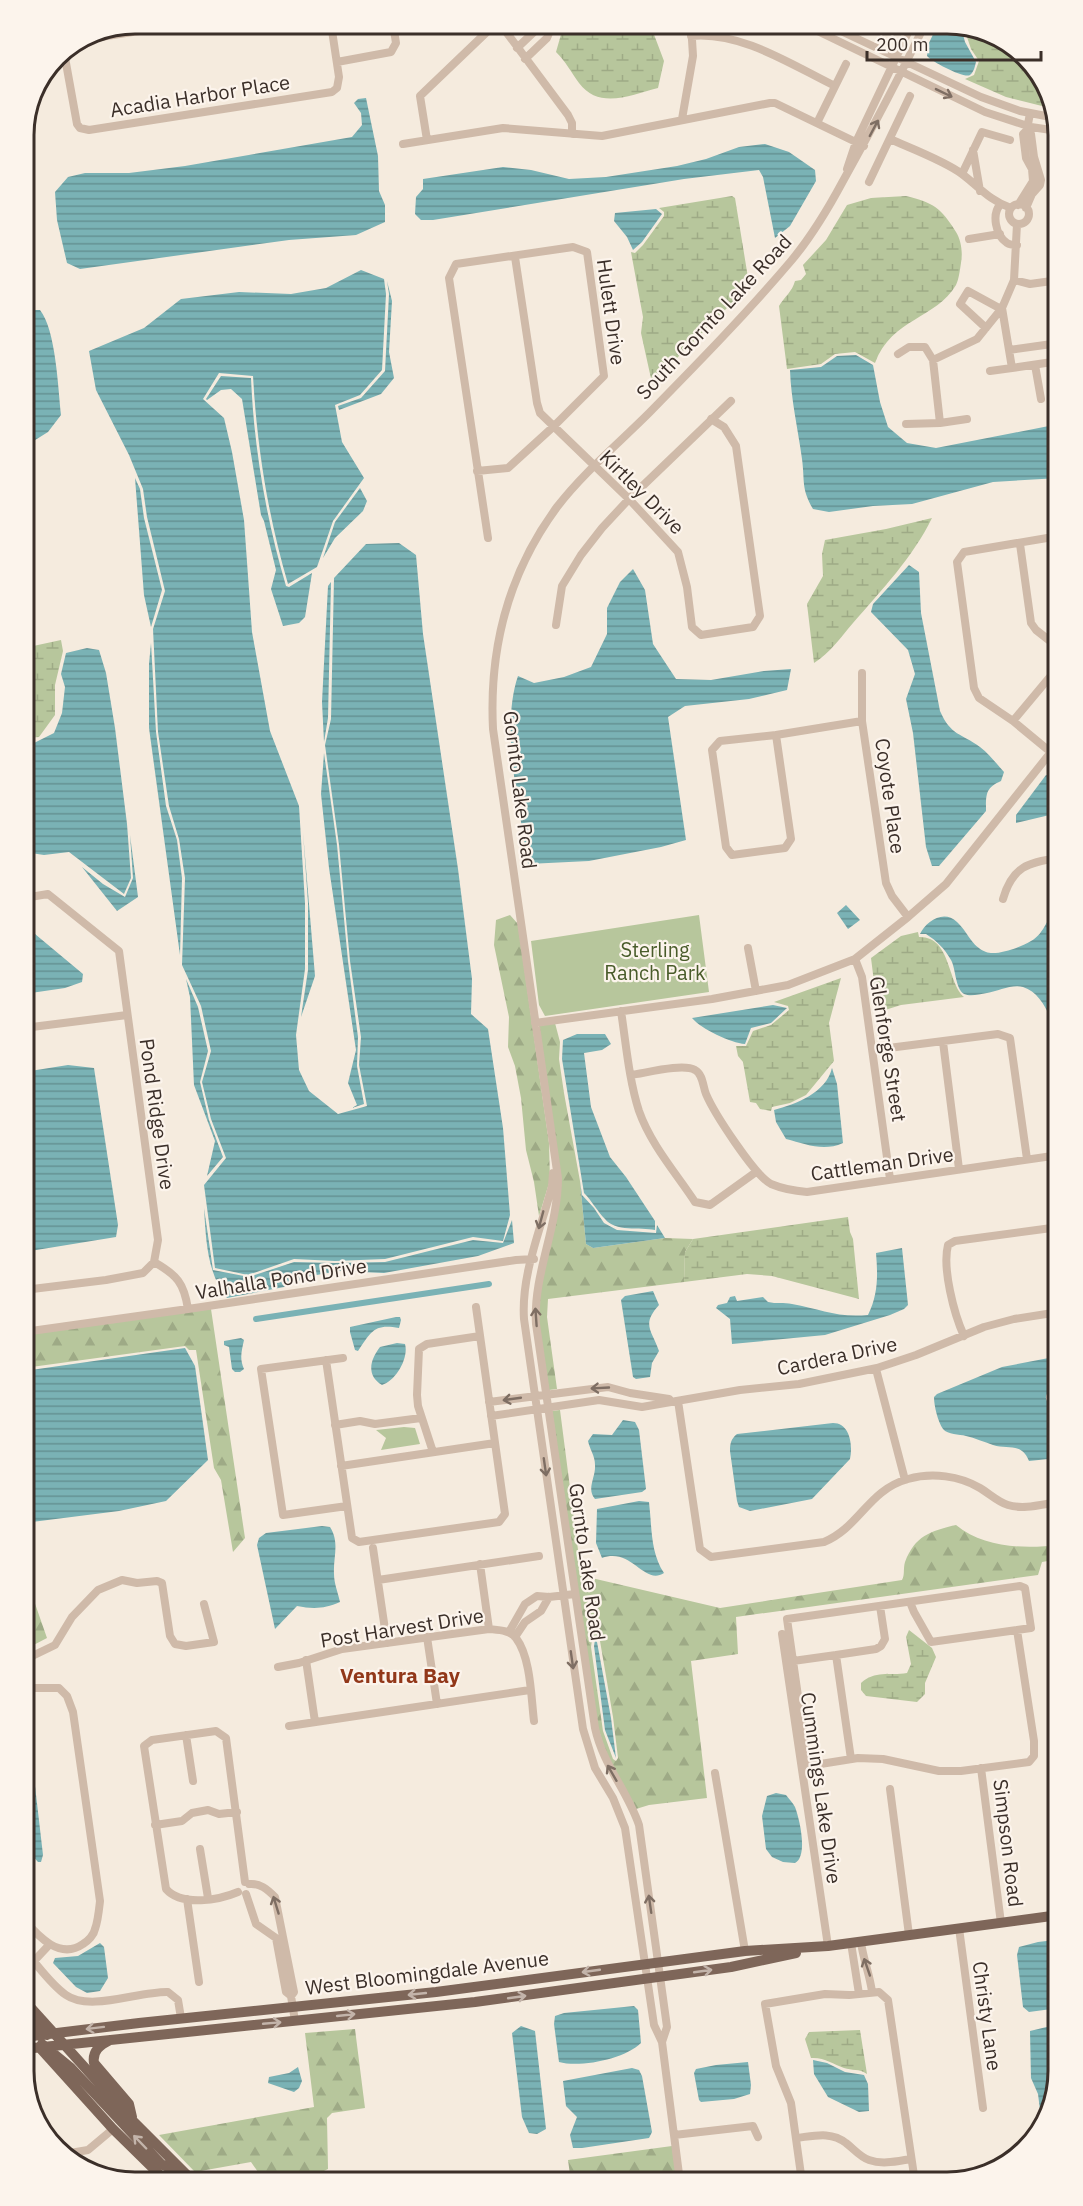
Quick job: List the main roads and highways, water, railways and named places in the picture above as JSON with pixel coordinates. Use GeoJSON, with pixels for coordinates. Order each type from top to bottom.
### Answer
{"type":"FeatureCollection","features":[{"type":"Feature","properties":{"kind":"main road","name":"West Bloomingdale Avenue"},"geometry":{"type":"LineString","coordinates":[[34,2047],[42,2046],[55,2038],[292,2002],[475,1987],[745,1951],[828,1946],[1048,1917]]}},
{"type":"Feature","properties":{"kind":"main road","name":"West Bloomingdale Avenue"},"geometry":{"type":"LineString","coordinates":[[34,2035],[81,2042],[475,2002],[746,1965],[828,1946]]}},
{"type":"Feature","properties":{"kind":"main road"},"geometry":{"type":"LineString","coordinates":[[475,1987],[475,2002]]}},
{"type":"Feature","properties":{"kind":"main road"},"geometry":{"type":"LineString","coordinates":[[34,2012],[55,2038],[183,2171]]}},
{"type":"Feature","properties":{"kind":"main road"},"geometry":{"type":"LineString","coordinates":[[34,2024],[55,2038]]}},
{"type":"Feature","properties":{"kind":"main road"},"geometry":{"type":"LineString","coordinates":[[111,2039],[97,2048],[94,2063],[129,2104],[133,2121]]}},
{"type":"Feature","properties":{"kind":"main road"},"geometry":{"type":"LineString","coordinates":[[34,2040],[70,2067],[161,2164],[176,2171]]}},
{"type":"Feature","properties":{"kind":"main road"},"geometry":{"type":"LineString","coordinates":[[42,2046],[113,2129],[155,2171]]}},
{"type":"Feature","properties":{"kind":"water"},"geometry":{"type":"Polygon","coordinates":[[[933,35],[963,36],[976,62],[973,71],[970,75],[962,75],[935,62],[927,56],[928,45],[933,35]]]}},
{"type":"Feature","properties":{"kind":"water"},"geometry":{"type":"Polygon","coordinates":[[[366,98],[378,156],[379,191],[385,205],[385,222],[356,235],[289,240],[80,269],[67,263],[57,220],[55,192],[68,177],[85,173],[129,173],[185,166],[352,137],[362,125],[361,113],[354,103],[358,99],[366,98]]]}},
{"type":"Feature","properties":{"kind":"water"},"geometry":{"type":"Polygon","coordinates":[[[765,144],[789,152],[815,170],[816,181],[790,226],[775,238],[763,177],[759,170],[684,179],[433,220],[421,220],[415,214],[416,197],[423,189],[423,179],[503,167],[531,170],[569,179],[606,177],[677,166],[706,159],[739,147],[765,144]]]}},
{"type":"Feature","properties":{"kind":"water"},"geometry":{"type":"Polygon","coordinates":[[[656,209],[662,214],[642,242],[633,250],[627,237],[614,221],[615,213],[656,209]]]}},
{"type":"Feature","properties":{"kind":"water"},"geometry":{"type":"Polygon","coordinates":[[[361,270],[384,279],[386,294],[382,370],[360,395],[335,405],[342,442],[364,478],[333,521],[317,567],[288,584],[264,481],[253,376],[219,373],[203,399],[224,418],[244,520],[252,632],[270,731],[299,806],[305,903],[305,969],[296,1035],[299,1070],[309,1091],[338,1114],[367,1106],[359,1065],[361,1037],[325,745],[331,719],[334,578],[366,544],[399,543],[416,555],[423,634],[472,979],[471,1014],[488,1029],[503,1128],[510,1215],[503,1241],[473,1237],[385,1259],[335,1261],[294,1259],[248,1275],[215,1268],[204,1185],[226,1158],[211,1119],[202,1082],[211,1051],[201,1006],[182,965],[185,878],[179,839],[169,806],[158,732],[153,629],[165,591],[147,517],[143,489],[129,455],[96,390],[89,351],[144,328],[181,299],[239,292],[291,294],[326,288],[361,270]]]}},
{"type":"Feature","properties":{"kind":"water"},"geometry":{"type":"Polygon","coordinates":[[[387,281],[392,301],[389,352],[394,378],[381,394],[339,410],[338,406],[361,398],[385,371],[389,294],[387,281]]]}},
{"type":"Feature","properties":{"kind":"water"},"geometry":{"type":"Polygon","coordinates":[[[35,310],[40,310],[50,331],[61,415],[48,432],[35,440],[35,310]]]}},
{"type":"Feature","properties":{"kind":"water"},"geometry":{"type":"Polygon","coordinates":[[[856,355],[873,365],[880,402],[888,427],[907,443],[936,448],[1048,426],[1048,479],[993,482],[912,504],[829,512],[813,509],[804,485],[790,370],[821,367],[837,356],[856,355]]]}},
{"type":"Feature","properties":{"kind":"water"},"geometry":{"type":"Polygon","coordinates":[[[221,376],[251,378],[262,483],[286,586],[289,587],[312,573],[305,617],[299,623],[283,626],[271,589],[276,570],[261,515],[242,399],[231,389],[221,390],[206,399],[221,376]]]}},
{"type":"Feature","properties":{"kind":"water"},"geometry":{"type":"Polygon","coordinates":[[[135,478],[140,489],[144,518],[162,590],[151,627],[144,595],[135,478]]]}},
{"type":"Feature","properties":{"kind":"water"},"geometry":{"type":"Polygon","coordinates":[[[360,488],[367,501],[363,511],[335,538],[323,558],[335,522],[360,488]]]}},
{"type":"Feature","properties":{"kind":"water"},"geometry":{"type":"Polygon","coordinates":[[[909,565],[919,572],[921,613],[940,711],[952,730],[980,747],[1004,772],[1001,781],[989,789],[986,811],[939,866],[932,866],[926,847],[913,733],[906,699],[915,674],[908,650],[871,612],[873,604],[909,565]]]}},
{"type":"Feature","properties":{"kind":"water"},"geometry":{"type":"Polygon","coordinates":[[[633,569],[645,590],[653,644],[676,679],[711,680],[791,669],[787,690],[749,699],[685,706],[668,717],[686,840],[589,861],[528,864],[511,744],[513,697],[518,676],[534,683],[564,677],[591,667],[607,634],[607,608],[620,582],[633,569]]]}},
{"type":"Feature","properties":{"kind":"water"},"geometry":{"type":"Polygon","coordinates":[[[331,582],[328,718],[324,742],[322,702],[328,586],[331,582]]]}},
{"type":"Feature","properties":{"kind":"water"},"geometry":{"type":"Polygon","coordinates":[[[151,643],[156,732],[166,806],[177,840],[182,878],[180,955],[149,728],[151,643]]]}},
{"type":"Feature","properties":{"kind":"water"},"geometry":{"type":"Polygon","coordinates":[[[87,648],[99,650],[106,673],[127,824],[131,878],[124,894],[69,852],[44,855],[35,854],[35,743],[54,733],[62,713],[65,687],[61,674],[66,653],[87,648]]]}},
{"type":"Feature","properties":{"kind":"water"},"geometry":{"type":"Polygon","coordinates":[[[324,753],[337,845],[358,1037],[357,1066],[364,1104],[352,1108],[357,1105],[348,1083],[356,1050],[329,868],[321,794],[324,753]]]}},
{"type":"Feature","properties":{"kind":"water"},"geometry":{"type":"Polygon","coordinates":[[[1048,775],[1048,815],[1016,823],[1016,815],[1048,775]]]}},
{"type":"Feature","properties":{"kind":"water"},"geometry":{"type":"Polygon","coordinates":[[[303,832],[315,976],[301,1017],[308,970],[308,903],[303,832]]]}},
{"type":"Feature","properties":{"kind":"water"},"geometry":{"type":"Polygon","coordinates":[[[130,835],[138,897],[117,911],[82,867],[103,884],[125,897],[133,878],[130,835]]]}},
{"type":"Feature","properties":{"kind":"water"},"geometry":{"type":"Polygon","coordinates":[[[846,905],[860,920],[848,929],[837,913],[846,905]]]}},
{"type":"Feature","properties":{"kind":"water"},"geometry":{"type":"Polygon","coordinates":[[[936,918],[952,918],[973,943],[991,953],[1021,946],[1036,938],[1048,921],[1048,1013],[1038,997],[1023,987],[1014,986],[975,995],[964,994],[959,987],[953,964],[946,952],[926,934],[920,934],[926,925],[936,918]]]}},
{"type":"Feature","properties":{"kind":"water"},"geometry":{"type":"Polygon","coordinates":[[[35,934],[83,974],[82,982],[65,988],[35,992],[35,934]]]}},
{"type":"Feature","properties":{"kind":"water"},"geometry":{"type":"Polygon","coordinates":[[[186,979],[198,1007],[208,1051],[200,1082],[209,1120],[223,1157],[207,1176],[215,1141],[194,1085],[190,997],[186,979]]]}},
{"type":"Feature","properties":{"kind":"water"},"geometry":{"type":"Polygon","coordinates":[[[773,1005],[787,1008],[771,1023],[751,1028],[745,1044],[717,1035],[702,1027],[692,1018],[773,1005]]]}},
{"type":"Feature","properties":{"kind":"water"},"geometry":{"type":"Polygon","coordinates":[[[577,1034],[605,1034],[611,1044],[602,1050],[584,1053],[591,1107],[610,1157],[655,1221],[655,1230],[621,1227],[609,1223],[584,1193],[562,1059],[563,1040],[577,1034]]]}},
{"type":"Feature","properties":{"kind":"water"},"geometry":{"type":"Polygon","coordinates":[[[68,1065],[94,1068],[118,1225],[116,1237],[34,1250],[35,1070],[68,1065]]]}},
{"type":"Feature","properties":{"kind":"water"},"geometry":{"type":"Polygon","coordinates":[[[832,1068],[837,1084],[843,1143],[821,1147],[786,1139],[776,1122],[774,1110],[800,1101],[817,1091],[829,1077],[832,1068]]]}},
{"type":"Feature","properties":{"kind":"water"},"geometry":{"type":"Polygon","coordinates":[[[580,1181],[582,1195],[604,1223],[617,1230],[656,1233],[657,1225],[665,1238],[593,1248],[586,1244],[580,1181]]]}},
{"type":"Feature","properties":{"kind":"water"},"geometry":{"type":"Polygon","coordinates":[[[204,1208],[213,1270],[249,1277],[294,1262],[385,1262],[473,1240],[503,1243],[512,1220],[514,1243],[478,1256],[384,1273],[339,1271],[311,1276],[284,1287],[227,1298],[220,1289],[211,1267],[204,1208]]]}},
{"type":"Feature","properties":{"kind":"water"},"geometry":{"type":"Polygon","coordinates":[[[902,1248],[908,1305],[890,1315],[825,1335],[732,1344],[730,1319],[716,1308],[718,1305],[727,1303],[730,1297],[735,1296],[737,1301],[763,1297],[768,1302],[789,1303],[838,1314],[868,1315],[874,1300],[876,1285],[876,1253],[902,1248]]]}},
{"type":"Feature","properties":{"kind":"water"},"geometry":{"type":"Polygon","coordinates":[[[653,1291],[659,1305],[649,1323],[659,1351],[652,1363],[650,1377],[636,1379],[633,1377],[621,1300],[625,1296],[653,1291]]]}},
{"type":"Feature","properties":{"kind":"water"},"geometry":{"type":"Polygon","coordinates":[[[400,1317],[401,1320],[399,1328],[378,1328],[370,1334],[358,1351],[355,1350],[350,1327],[400,1317]]]}},
{"type":"Feature","properties":{"kind":"water"},"geometry":{"type":"Polygon","coordinates":[[[241,1338],[244,1340],[241,1358],[244,1369],[235,1372],[232,1369],[229,1347],[224,1345],[224,1341],[241,1338]]]}},
{"type":"Feature","properties":{"kind":"water"},"geometry":{"type":"Polygon","coordinates":[[[397,1343],[405,1344],[403,1362],[392,1379],[382,1385],[374,1377],[372,1362],[380,1347],[397,1343]]]}},
{"type":"Feature","properties":{"kind":"water"},"geometry":{"type":"Polygon","coordinates":[[[185,1348],[195,1366],[208,1460],[166,1501],[119,1511],[34,1522],[34,1370],[185,1348]]]}},
{"type":"Feature","properties":{"kind":"water"},"geometry":{"type":"Polygon","coordinates":[[[1048,1358],[1046,1400],[1048,1403],[1048,1459],[1029,1461],[1023,1451],[1018,1449],[993,1445],[943,1429],[938,1418],[934,1397],[1002,1367],[1048,1358]]]}},
{"type":"Feature","properties":{"kind":"water"},"geometry":{"type":"Polygon","coordinates":[[[623,1420],[635,1422],[639,1430],[646,1489],[642,1492],[595,1499],[591,1487],[595,1462],[588,1441],[593,1434],[612,1435],[623,1420]]]}},
{"type":"Feature","properties":{"kind":"water"},"geometry":{"type":"Polygon","coordinates":[[[839,1424],[847,1431],[851,1447],[850,1459],[812,1499],[750,1511],[739,1507],[730,1451],[731,1441],[737,1434],[839,1424]]]}},
{"type":"Feature","properties":{"kind":"water"},"geometry":{"type":"Polygon","coordinates":[[[639,1501],[649,1502],[654,1548],[664,1573],[657,1576],[650,1575],[622,1558],[612,1556],[602,1558],[596,1543],[597,1509],[639,1501]]]}},
{"type":"Feature","properties":{"kind":"water"},"geometry":{"type":"Polygon","coordinates":[[[330,1527],[335,1539],[334,1577],[340,1602],[318,1608],[297,1606],[275,1629],[257,1545],[259,1538],[266,1533],[330,1527]]]}},
{"type":"Feature","properties":{"kind":"water"},"geometry":{"type":"Polygon","coordinates":[[[595,1640],[611,1718],[616,1758],[605,1730],[595,1640]]]}},
{"type":"Feature","properties":{"kind":"water"},"geometry":{"type":"Polygon","coordinates":[[[34,1779],[43,1855],[41,1862],[34,1858],[34,1779]]]}},
{"type":"Feature","properties":{"kind":"water"},"geometry":{"type":"Polygon","coordinates":[[[776,1793],[786,1795],[797,1813],[802,1846],[799,1859],[795,1863],[783,1862],[772,1857],[766,1849],[762,1816],[767,1796],[776,1793]]]}},
{"type":"Feature","properties":{"kind":"water"},"geometry":{"type":"Polygon","coordinates":[[[1048,1941],[1048,2009],[1029,2012],[1023,2007],[1017,1955],[1019,1947],[1048,1941]]]}},
{"type":"Feature","properties":{"kind":"water"},"geometry":{"type":"Polygon","coordinates":[[[100,1943],[104,1947],[108,1978],[100,1991],[87,1993],[76,1987],[53,1963],[55,1958],[78,1956],[100,1943]]]}},
{"type":"Feature","properties":{"kind":"water"},"geometry":{"type":"Polygon","coordinates":[[[634,2006],[638,2010],[641,2043],[634,2049],[602,2061],[578,2064],[559,2062],[555,2016],[564,2013],[634,2006]]]}},
{"type":"Feature","properties":{"kind":"water"},"geometry":{"type":"Polygon","coordinates":[[[521,2026],[535,2031],[546,2129],[537,2134],[529,2133],[522,2117],[512,2033],[521,2026]]]}},
{"type":"Feature","properties":{"kind":"water"},"geometry":{"type":"Polygon","coordinates":[[[1048,2027],[1048,2083],[1040,2110],[1038,2094],[1031,2078],[1030,2031],[1048,2027]]]}},
{"type":"Feature","properties":{"kind":"water"},"geometry":{"type":"Polygon","coordinates":[[[813,2060],[827,2063],[845,2072],[864,2075],[868,2084],[869,2111],[859,2112],[828,2097],[814,2074],[813,2060]]]}},
{"type":"Feature","properties":{"kind":"water"},"geometry":{"type":"Polygon","coordinates":[[[748,2062],[750,2094],[734,2099],[701,2102],[699,2100],[694,2073],[696,2069],[748,2062]]]}},
{"type":"Feature","properties":{"kind":"water"},"geometry":{"type":"Polygon","coordinates":[[[298,2067],[302,2081],[294,2092],[268,2083],[269,2077],[289,2073],[298,2067]]]}},
{"type":"Feature","properties":{"kind":"water"},"geometry":{"type":"Polygon","coordinates":[[[632,2068],[639,2070],[642,2076],[652,2132],[649,2138],[573,2148],[570,2135],[577,2117],[566,2106],[563,2081],[632,2068]]]}},
{"type":"Feature","properties":{"kind":"waterway"},"geometry":{"type":"LineString","coordinates":[[256,1319],[489,1284]]}},
{"type":"Feature","properties":{"kind":"district","name":"Ventura Bay"},"geometry":{"type":"Point","coordinates":[400,1676]}},
{"type":"Feature","properties":{"kind":"park label","name":"Sterling Ranch Park"},"geometry":{"type":"Point","coordinates":[655,962]}}]}
